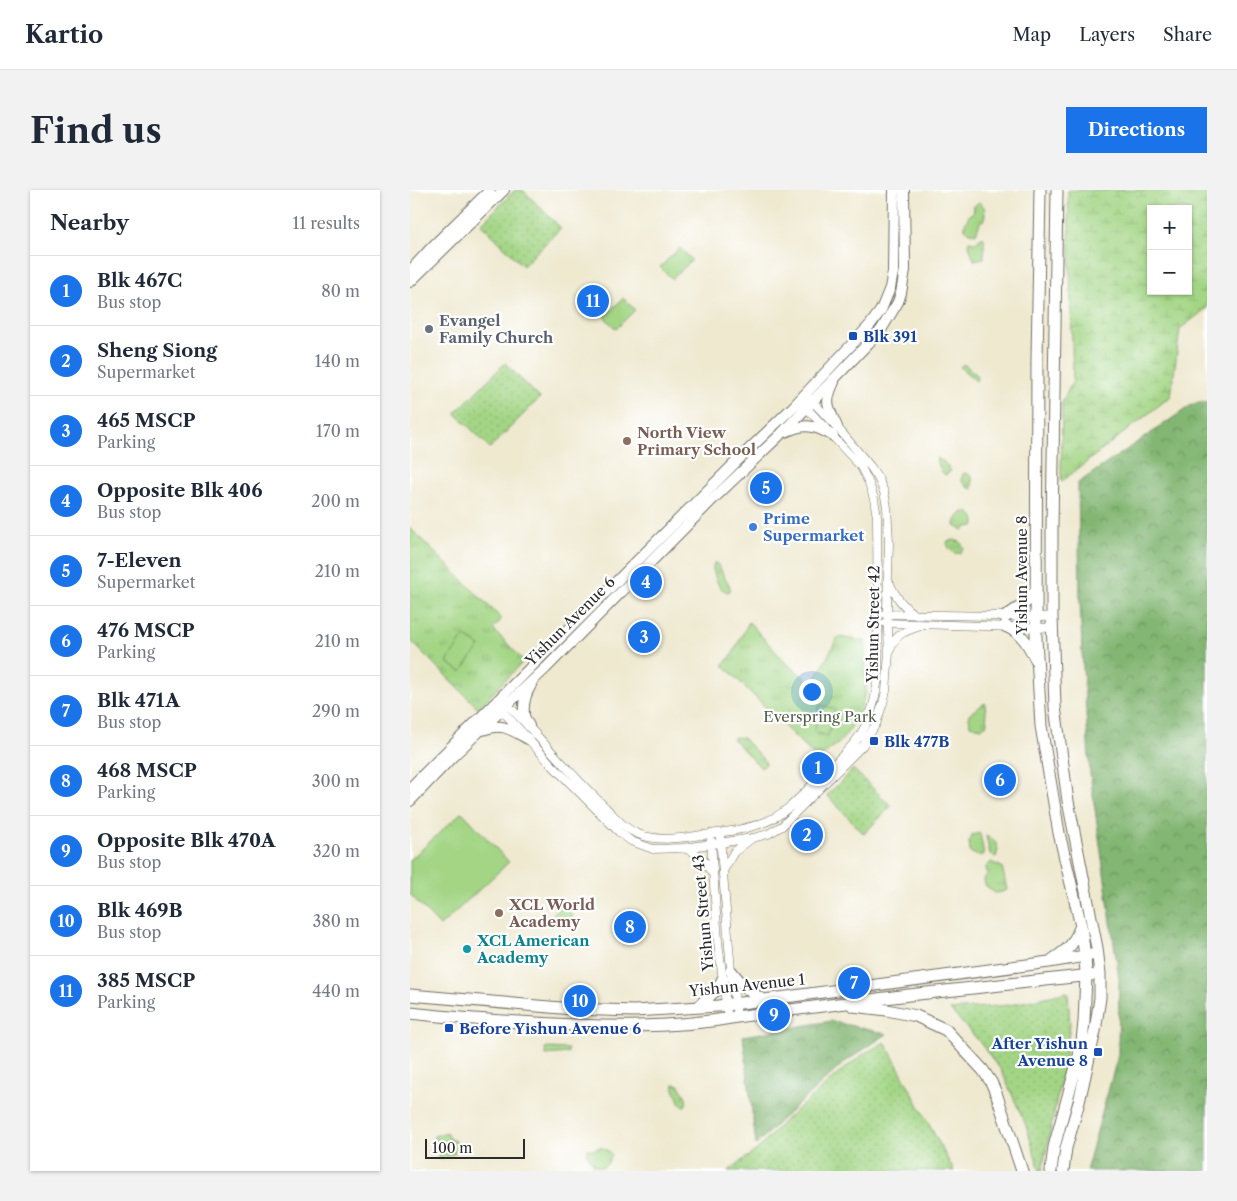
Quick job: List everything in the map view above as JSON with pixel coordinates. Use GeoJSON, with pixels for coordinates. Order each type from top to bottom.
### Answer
{"type":"FeatureCollection","features":[{"type":"Feature","properties":{"kind":"main road"},"geometry":{"type":"LineString","coordinates":[[410,271],[490,190]]}},
{"type":"Feature","properties":{"kind":"main road"},"geometry":{"type":"LineString","coordinates":[[410,282],[504,190]]}},
{"type":"Feature","properties":{"kind":"main road","name":"Yishun Avenue 6"},"geometry":{"type":"LineString","coordinates":[[410,788],[576,638],[679,533],[782,433],[806,401],[870,325],[881,310],[886,299],[893,272],[894,190]]}},
{"type":"Feature","properties":{"kind":"main road","name":"Yishun Avenue 6"},"geometry":{"type":"LineString","coordinates":[[410,801],[480,731],[501,704],[552,647],[676,521],[806,401],[836,376],[881,330],[889,319],[901,293],[905,270],[904,190]]}},
{"type":"Feature","properties":{"kind":"main road","name":"Yishun Avenue 8"},"geometry":{"type":"LineString","coordinates":[[1040,190],[1037,369],[1037,664],[1041,726],[1059,832],[1081,926],[1085,956]]}},
{"type":"Feature","properties":{"kind":"main road","name":"Yishun Avenue 8"},"geometry":{"type":"LineString","coordinates":[[1057,190],[1052,529],[1054,707],[1068,801],[1098,955]]}},
{"type":"Feature","properties":{"kind":"main road"},"geometry":{"type":"LineString","coordinates":[[782,433],[796,427],[813,427],[835,431],[827,402],[828,393],[836,376]]}},
{"type":"Feature","properties":{"kind":"main road"},"geometry":{"type":"LineString","coordinates":[[1036,591],[1024,605],[1005,621],[1024,638],[1037,664]]}},
{"type":"Feature","properties":{"kind":"main road"},"geometry":{"type":"LineString","coordinates":[[552,647],[560,648],[568,640],[576,638]]}},
{"type":"Feature","properties":{"kind":"main road"},"geometry":{"type":"LineString","coordinates":[[529,726],[524,715],[525,701],[527,691],[535,677]]}},
{"type":"Feature","properties":{"kind":"main road"},"geometry":{"type":"LineString","coordinates":[[480,731],[489,727],[501,726],[528,739]]}},
{"type":"Feature","properties":{"kind":"main road"},"geometry":{"type":"LineString","coordinates":[[1048,962],[1069,948],[1075,941],[1081,926]]}},
{"type":"Feature","properties":{"kind":"main road"},"geometry":{"type":"LineString","coordinates":[[1051,1171],[1079,1102],[1095,1031],[1100,998],[1098,955]]}},
{"type":"Feature","properties":{"kind":"main road","name":"Yishun Avenue 1"},"geometry":{"type":"LineString","coordinates":[[410,995],[573,1010],[634,1011],[730,1004],[1098,955]]}},
{"type":"Feature","properties":{"kind":"main road"},"geometry":{"type":"LineString","coordinates":[[1062,1171],[1060,1149],[1084,1022],[1085,956]]}},
{"type":"Feature","properties":{"kind":"main road","name":"Yishun Avenue 1"},"geometry":{"type":"LineString","coordinates":[[410,1013],[576,1026],[650,1026],[719,1020],[837,1004],[1100,974]]}},
{"type":"Feature","properties":{"kind":"main road"},"geometry":{"type":"LineString","coordinates":[[699,1006],[718,988],[727,975],[763,1000]]}},
{"type":"Feature","properties":{"kind":"main road"},"geometry":{"type":"LineString","coordinates":[[837,1004],[887,1010],[916,1016],[946,1030],[983,1070],[991,1082],[1022,1171]]}},
{"type":"Feature","properties":{"kind":"street","name":"Yishun Street 42"},"geometry":{"type":"LineString","coordinates":[[501,704],[528,739],[550,763],[619,832],[631,841],[653,849],[682,848],[753,838],[768,834],[782,826],[815,794],[863,745],[876,724],[883,703],[886,691],[888,654],[887,507],[884,492],[870,466],[806,401]]}},
{"type":"Feature","properties":{"kind":"street","name":"Yishun Street 42"},"geometry":{"type":"LineString","coordinates":[[501,704],[529,726],[593,796],[622,824],[637,834],[654,839],[674,839],[750,827],[780,814],[799,799],[850,748],[859,736],[873,708],[877,685],[879,664],[877,517],[874,498],[861,467],[835,431]]}},
{"type":"Feature","properties":{"kind":"street"},"geometry":{"type":"LineString","coordinates":[[888,580],[900,603],[915,614]]}},
{"type":"Feature","properties":{"kind":"street"},"geometry":{"type":"LineString","coordinates":[[878,613],[1005,621]]}},
{"type":"Feature","properties":{"kind":"street"},"geometry":{"type":"LineString","coordinates":[[878,623],[1052,622]]}},
{"type":"Feature","properties":{"kind":"street"},"geometry":{"type":"LineString","coordinates":[[888,654],[895,638],[899,634],[925,624]]}},
{"type":"Feature","properties":{"kind":"street","name":"Yishun Street 43"},"geometry":{"type":"LineString","coordinates":[[720,833],[726,910],[727,975],[732,1018]]}},
{"type":"Feature","properties":{"kind":"street","name":"Yishun Street 43"},"geometry":{"type":"LineString","coordinates":[[711,834],[718,942],[727,975],[730,1004]]}},
{"type":"Feature","properties":{"kind":"street"},"geometry":{"type":"LineString","coordinates":[[723,871],[734,852],[753,838]]}},
{"type":"Feature","properties":{"kind":"street"},"geometry":{"type":"LineString","coordinates":[[682,848],[693,851],[702,857],[714,874]]}},
{"type":"Feature","properties":{"kind":"green space"},"geometry":{"type":"Polygon","coordinates":[[[515,190],[523,190],[561,228],[523,266],[481,224],[515,190]]]}},
{"type":"Feature","properties":{"kind":"green space"},"geometry":{"type":"Polygon","coordinates":[[[1068,190],[1207,190],[1207,308],[1180,329],[1171,396],[1061,482],[1062,402],[1073,381],[1068,190]]]}},
{"type":"Feature","properties":{"kind":"green space"},"geometry":{"type":"Polygon","coordinates":[[[979,202],[984,207],[985,215],[976,234],[966,230],[964,226],[970,214],[973,213],[973,207],[979,202]]]}},
{"type":"Feature","properties":{"kind":"green space"},"geometry":{"type":"Polygon","coordinates":[[[981,237],[984,238],[984,258],[974,260],[968,242],[977,242],[981,237]]]}},
{"type":"Feature","properties":{"kind":"green space"},"geometry":{"type":"Polygon","coordinates":[[[680,248],[692,260],[672,279],[660,267],[680,248]]]}},
{"type":"Feature","properties":{"kind":"green space"},"geometry":{"type":"Polygon","coordinates":[[[623,298],[635,310],[616,329],[604,317],[623,298]]]}},
{"type":"Feature","properties":{"kind":"green space"},"geometry":{"type":"Polygon","coordinates":[[[505,363],[540,398],[490,448],[455,413],[505,363]]]}},
{"type":"Feature","properties":{"kind":"green space"},"geometry":{"type":"Polygon","coordinates":[[[964,364],[978,376],[976,381],[960,367],[964,364]]]}},
{"type":"Feature","properties":{"kind":"green space"},"geometry":{"type":"Polygon","coordinates":[[[1207,402],[1207,1171],[1086,1171],[1118,1055],[1119,979],[1090,774],[1082,653],[1078,483],[1193,404],[1207,402]]]}},
{"type":"Feature","properties":{"kind":"green space"},"geometry":{"type":"Polygon","coordinates":[[[937,458],[944,462],[951,471],[945,475],[937,458]]]}},
{"type":"Feature","properties":{"kind":"green space"},"geometry":{"type":"Polygon","coordinates":[[[966,473],[972,477],[972,489],[967,487],[961,480],[963,474],[966,473]]]}},
{"type":"Feature","properties":{"kind":"green space"},"geometry":{"type":"Polygon","coordinates":[[[963,512],[972,515],[975,524],[963,530],[955,526],[957,518],[963,512]]]}},
{"type":"Feature","properties":{"kind":"green space"},"geometry":{"type":"Polygon","coordinates":[[[410,528],[502,619],[493,629],[524,661],[478,708],[410,640],[410,528]]]}},
{"type":"Feature","properties":{"kind":"green space"},"geometry":{"type":"Polygon","coordinates":[[[954,540],[960,542],[964,548],[961,553],[953,552],[948,547],[947,542],[954,540]]]}},
{"type":"Feature","properties":{"kind":"green space"},"geometry":{"type":"Polygon","coordinates":[[[714,563],[719,567],[730,586],[728,592],[718,584],[713,569],[714,563]]]}},
{"type":"Feature","properties":{"kind":"green space","name":"Everspring Park"},"geometry":{"type":"Polygon","coordinates":[[[749,622],[785,662],[812,684],[838,637],[865,641],[866,692],[856,721],[839,743],[817,759],[723,665],[732,655],[749,622]]]}},
{"type":"Feature","properties":{"kind":"green space"},"geometry":{"type":"Polygon","coordinates":[[[464,636],[480,646],[461,672],[447,662],[464,636]]]}},
{"type":"Feature","properties":{"kind":"green space"},"geometry":{"type":"Polygon","coordinates":[[[985,703],[987,724],[981,728],[970,725],[969,714],[985,703]]]}},
{"type":"Feature","properties":{"kind":"green space"},"geometry":{"type":"Polygon","coordinates":[[[820,705],[835,709],[828,736],[814,732],[820,705]]]}},
{"type":"Feature","properties":{"kind":"green space"},"geometry":{"type":"Polygon","coordinates":[[[735,737],[743,738],[766,764],[761,768],[733,739],[735,737]]]}},
{"type":"Feature","properties":{"kind":"green space"},"geometry":{"type":"Polygon","coordinates":[[[853,769],[891,806],[864,834],[827,795],[853,769]]]}},
{"type":"Feature","properties":{"kind":"green space"},"geometry":{"type":"Polygon","coordinates":[[[462,812],[509,862],[440,926],[410,894],[410,860],[462,812]]]}},
{"type":"Feature","properties":{"kind":"green space"},"geometry":{"type":"Polygon","coordinates":[[[980,833],[984,855],[976,855],[970,852],[969,841],[972,835],[980,833]]]}},
{"type":"Feature","properties":{"kind":"green space"},"geometry":{"type":"Polygon","coordinates":[[[986,836],[995,841],[998,850],[996,857],[990,854],[986,836]]]}},
{"type":"Feature","properties":{"kind":"green space"},"geometry":{"type":"Polygon","coordinates":[[[991,862],[1002,867],[1007,890],[995,893],[985,885],[986,867],[991,862]]]}},
{"type":"Feature","properties":{"kind":"green space"},"geometry":{"type":"Polygon","coordinates":[[[563,905],[573,916],[563,925],[553,914],[563,905]]]}},
{"type":"Feature","properties":{"kind":"green space"},"geometry":{"type":"Polygon","coordinates":[[[1068,992],[1070,1025],[1065,1059],[1042,1171],[1040,1171],[1025,1123],[1001,1070],[977,1039],[950,1010],[1010,1005],[1068,992]]]}},
{"type":"Feature","properties":{"kind":"green space"},"geometry":{"type":"Polygon","coordinates":[[[831,1021],[887,1034],[845,1062],[756,1145],[743,1036],[831,1021]]]}},
{"type":"Feature","properties":{"kind":"green space"},"geometry":{"type":"Polygon","coordinates":[[[885,1042],[954,1171],[728,1171],[759,1148],[785,1120],[845,1068],[865,1053],[885,1042]]]}},
{"type":"Feature","properties":{"kind":"green space"},"geometry":{"type":"Polygon","coordinates":[[[545,1048],[568,1049],[568,1053],[546,1055],[545,1048]]]}},
{"type":"Feature","properties":{"kind":"green space"},"geometry":{"type":"Polygon","coordinates":[[[674,1084],[679,1085],[685,1095],[687,1100],[685,1106],[679,1103],[674,1084]]]}},
{"type":"Feature","properties":{"kind":"green space"},"geometry":{"type":"Polygon","coordinates":[[[447,1133],[450,1140],[456,1142],[453,1147],[456,1149],[456,1153],[442,1160],[438,1156],[440,1151],[438,1146],[441,1142],[436,1141],[434,1136],[447,1133]]]}},
{"type":"Feature","properties":{"kind":"green space"},"geometry":{"type":"Polygon","coordinates":[[[601,1147],[612,1156],[604,1167],[598,1167],[594,1165],[588,1156],[587,1149],[593,1150],[601,1147]]]}},
{"type":"Feature","properties":{"kind":"place","name":"385 MSCP"},"geometry":{"type":"Point","coordinates":[593,301]}},
{"type":"Feature","properties":{"kind":"place","name":"Evangel Family Church"},"geometry":{"type":"Point","coordinates":[429,329]}},
{"type":"Feature","properties":{"kind":"place","name":"Blk 391"},"geometry":{"type":"Point","coordinates":[853,336]}},
{"type":"Feature","properties":{"kind":"place","name":"North View Primary School"},"geometry":{"type":"Point","coordinates":[627,441]}},
{"type":"Feature","properties":{"kind":"place","name":"7-Eleven"},"geometry":{"type":"Point","coordinates":[766,488]}},
{"type":"Feature","properties":{"kind":"place","name":"Prime Supermarket"},"geometry":{"type":"Point","coordinates":[753,527]}},
{"type":"Feature","properties":{"kind":"place","name":"Opposite Blk 406"},"geometry":{"type":"Point","coordinates":[646,582]}},
{"type":"Feature","properties":{"kind":"place","name":"465 MSCP"},"geometry":{"type":"Point","coordinates":[644,637]}},
{"type":"Feature","properties":{"kind":"place","name":"Blk 477B"},"geometry":{"type":"Point","coordinates":[874,741]}},
{"type":"Feature","properties":{"kind":"place","name":"Blk 467C"},"geometry":{"type":"Point","coordinates":[818,768]}},
{"type":"Feature","properties":{"kind":"place","name":"476 MSCP"},"geometry":{"type":"Point","coordinates":[1000,780]}},
{"type":"Feature","properties":{"kind":"place","name":"Sheng Siong"},"geometry":{"type":"Point","coordinates":[807,835]}},
{"type":"Feature","properties":{"kind":"place","name":"XCL World Academy"},"geometry":{"type":"Point","coordinates":[499,913]}},
{"type":"Feature","properties":{"kind":"place","name":"468 MSCP"},"geometry":{"type":"Point","coordinates":[630,927]}},
{"type":"Feature","properties":{"kind":"place","name":"XCL American Academy"},"geometry":{"type":"Point","coordinates":[467,949]}},
{"type":"Feature","properties":{"kind":"place","name":"Blk 471A"},"geometry":{"type":"Point","coordinates":[854,983]}},
{"type":"Feature","properties":{"kind":"place","name":"Blk 469B"},"geometry":{"type":"Point","coordinates":[580,1001]}},
{"type":"Feature","properties":{"kind":"place","name":"Opposite Blk 470A"},"geometry":{"type":"Point","coordinates":[774,1015]}},
{"type":"Feature","properties":{"kind":"place","name":"Before Yishun Avenue 6"},"geometry":{"type":"Point","coordinates":[449,1028]}},
{"type":"Feature","properties":{"kind":"place","name":"After Yishun Avenue 8"},"geometry":{"type":"Point","coordinates":[1098,1052]}}]}
